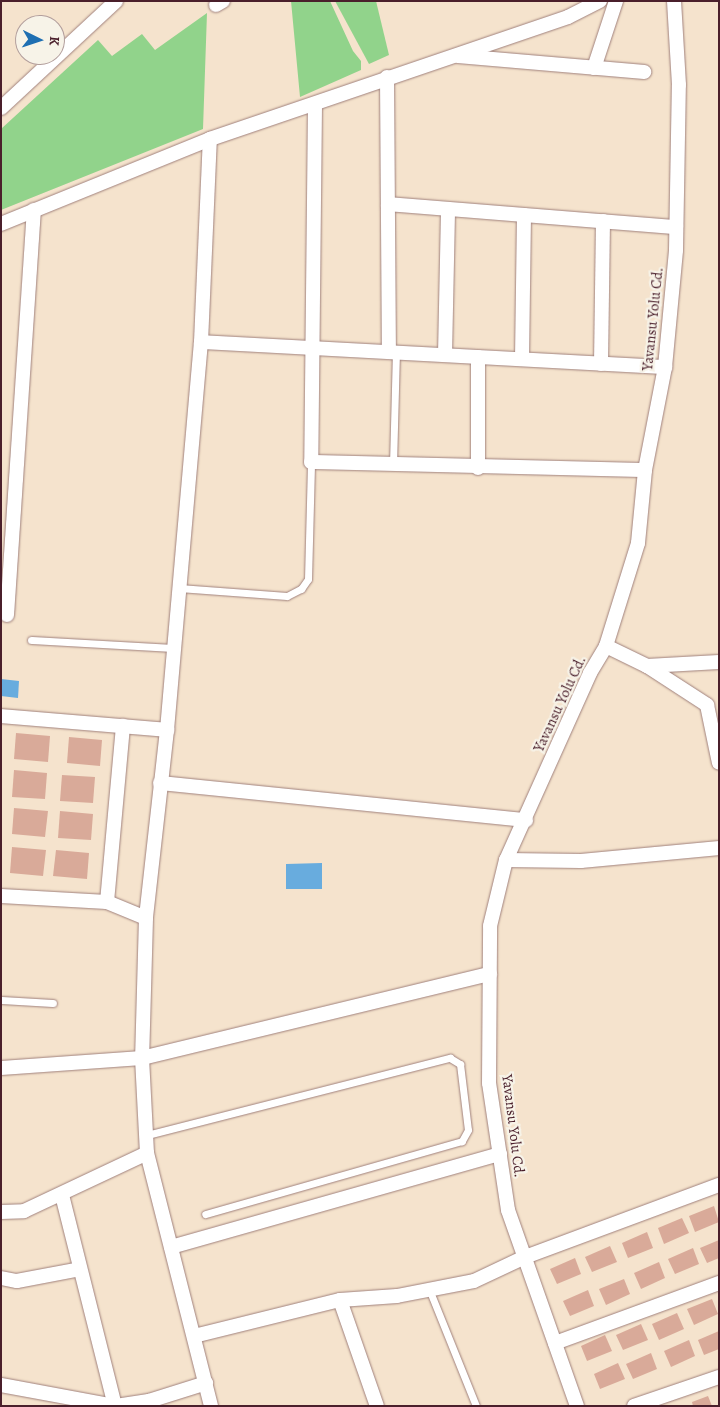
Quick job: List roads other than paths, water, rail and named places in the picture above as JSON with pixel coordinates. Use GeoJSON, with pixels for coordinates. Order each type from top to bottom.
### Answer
{"type":"FeatureCollection","features":[{"type":"Feature","properties":{"kind":"street"},"geometry":{"type":"LineString","coordinates":[[1,108],[116,1]]}},
{"type":"Feature","properties":{"kind":"street"},"geometry":{"type":"LineString","coordinates":[[1,224],[210,139],[315,105],[387,77],[568,17],[600,1]]}},
{"type":"Feature","properties":{"kind":"street"},"geometry":{"type":"LineString","coordinates":[[594,68],[616,1]]}},
{"type":"Feature","properties":{"kind":"street","name":"Yavansu Yolu Cd."},"geometry":{"type":"LineString","coordinates":[[577,1406],[508,1210],[489,1083],[490,926],[506,860],[526,820],[590,674],[606,646],[638,543],[645,470],[665,367],[676,227],[679,84],[674,1]]}},
{"type":"Feature","properties":{"kind":"street"},"geometry":{"type":"LineString","coordinates":[[452,56],[644,72]]}},
{"type":"Feature","properties":{"kind":"street"},"geometry":{"type":"LineString","coordinates":[[387,77],[388,204],[393,352]]}},
{"type":"Feature","properties":{"kind":"street"},"geometry":{"type":"LineString","coordinates":[[315,105],[314,346],[311,462],[478,468],[645,470]]}},
{"type":"Feature","properties":{"kind":"street"},"geometry":{"type":"LineString","coordinates":[[210,139],[201,342],[167,730],[146,918],[142,1058],[147,1153],[211,1406]]}},
{"type":"Feature","properties":{"kind":"street"},"geometry":{"type":"LineString","coordinates":[[388,204],[676,227]]}},
{"type":"Feature","properties":{"kind":"street"},"geometry":{"type":"LineString","coordinates":[[445,355],[448,209]]}},
{"type":"Feature","properties":{"kind":"street"},"geometry":{"type":"LineString","coordinates":[[7,615],[34,210]]}},
{"type":"Feature","properties":{"kind":"street"},"geometry":{"type":"LineString","coordinates":[[522,359],[524,215]]}},
{"type":"Feature","properties":{"kind":"street"},"geometry":{"type":"LineString","coordinates":[[601,364],[603,221]]}},
{"type":"Feature","properties":{"kind":"street"},"geometry":{"type":"LineString","coordinates":[[201,342],[314,346],[665,367]]}},
{"type":"Feature","properties":{"kind":"street"},"geometry":{"type":"LineString","coordinates":[[478,357],[478,468]]}},
{"type":"Feature","properties":{"kind":"street"},"geometry":{"type":"LineString","coordinates":[[606,646],[647,666],[707,705],[719,763]]}},
{"type":"Feature","properties":{"kind":"street"},"geometry":{"type":"LineString","coordinates":[[647,666],[719,662]]}},
{"type":"Feature","properties":{"kind":"street"},"geometry":{"type":"LineString","coordinates":[[1,716],[167,730]]}},
{"type":"Feature","properties":{"kind":"street"},"geometry":{"type":"LineString","coordinates":[[107,902],[123,726]]}},
{"type":"Feature","properties":{"kind":"street"},"geometry":{"type":"LineString","coordinates":[[160,783],[526,820]]}},
{"type":"Feature","properties":{"kind":"street"},"geometry":{"type":"LineString","coordinates":[[506,860],[581,861],[719,848]]}},
{"type":"Feature","properties":{"kind":"street"},"geometry":{"type":"LineString","coordinates":[[1,896],[107,902],[146,918]]}},
{"type":"Feature","properties":{"kind":"street"},"geometry":{"type":"LineString","coordinates":[[1,1068],[142,1058],[490,974]]}},
{"type":"Feature","properties":{"kind":"street"},"geometry":{"type":"LineString","coordinates":[[1,1212],[24,1210],[62,1195],[147,1153]]}},
{"type":"Feature","properties":{"kind":"street"},"geometry":{"type":"LineString","coordinates":[[171,1247],[500,1154]]}},
{"type":"Feature","properties":{"kind":"street"},"geometry":{"type":"LineString","coordinates":[[194,1336],[340,1300],[429,1290],[474,1281],[525,1257],[719,1185]]}},
{"type":"Feature","properties":{"kind":"street"},"geometry":{"type":"LineString","coordinates":[[62,1195],[115,1406]]}},
{"type":"Feature","properties":{"kind":"street"},"geometry":{"type":"LineString","coordinates":[[1,1278],[17,1281],[80,1269]]}},
{"type":"Feature","properties":{"kind":"street"},"geometry":{"type":"LineString","coordinates":[[555,1343],[719,1284]]}},
{"type":"Feature","properties":{"kind":"street"},"geometry":{"type":"LineString","coordinates":[[340,1300],[377,1406]]}},
{"type":"Feature","properties":{"kind":"street"},"geometry":{"type":"LineString","coordinates":[[634,1406],[719,1377]]}},
{"type":"Feature","properties":{"kind":"street"},"geometry":{"type":"LineString","coordinates":[[1,1385],[115,1406],[149,1401],[206,1383]]}},
{"type":"Feature","properties":{"kind":"lane"},"geometry":{"type":"LineString","coordinates":[[393,352],[394,465]]}},
{"type":"Feature","properties":{"kind":"lane"},"geometry":{"type":"LineString","coordinates":[[179,588],[287,596],[301,590],[308,579],[311,462]]}},
{"type":"Feature","properties":{"kind":"lane"},"geometry":{"type":"LineString","coordinates":[[31,640],[174,648]]}},
{"type":"Feature","properties":{"kind":"lane"},"geometry":{"type":"LineString","coordinates":[[1,1000],[53,1003]]}},
{"type":"Feature","properties":{"kind":"lane"},"geometry":{"type":"LineString","coordinates":[[147,1134],[450,1058],[460,1064],[468,1130],[462,1141],[205,1214]]}},
{"type":"Feature","properties":{"kind":"lane"},"geometry":{"type":"LineString","coordinates":[[429,1290],[476,1406]]}},
{"type":"Feature","properties":{"kind":"water"},"geometry":{"type":"Polygon","coordinates":[[[1,679],[19,681],[18,698],[1,696],[1,679]]]}},
{"type":"Feature","properties":{"kind":"water"},"geometry":{"type":"Polygon","coordinates":[[[322,863],[322,889],[286,889],[286,864],[322,863]]]}}]}
